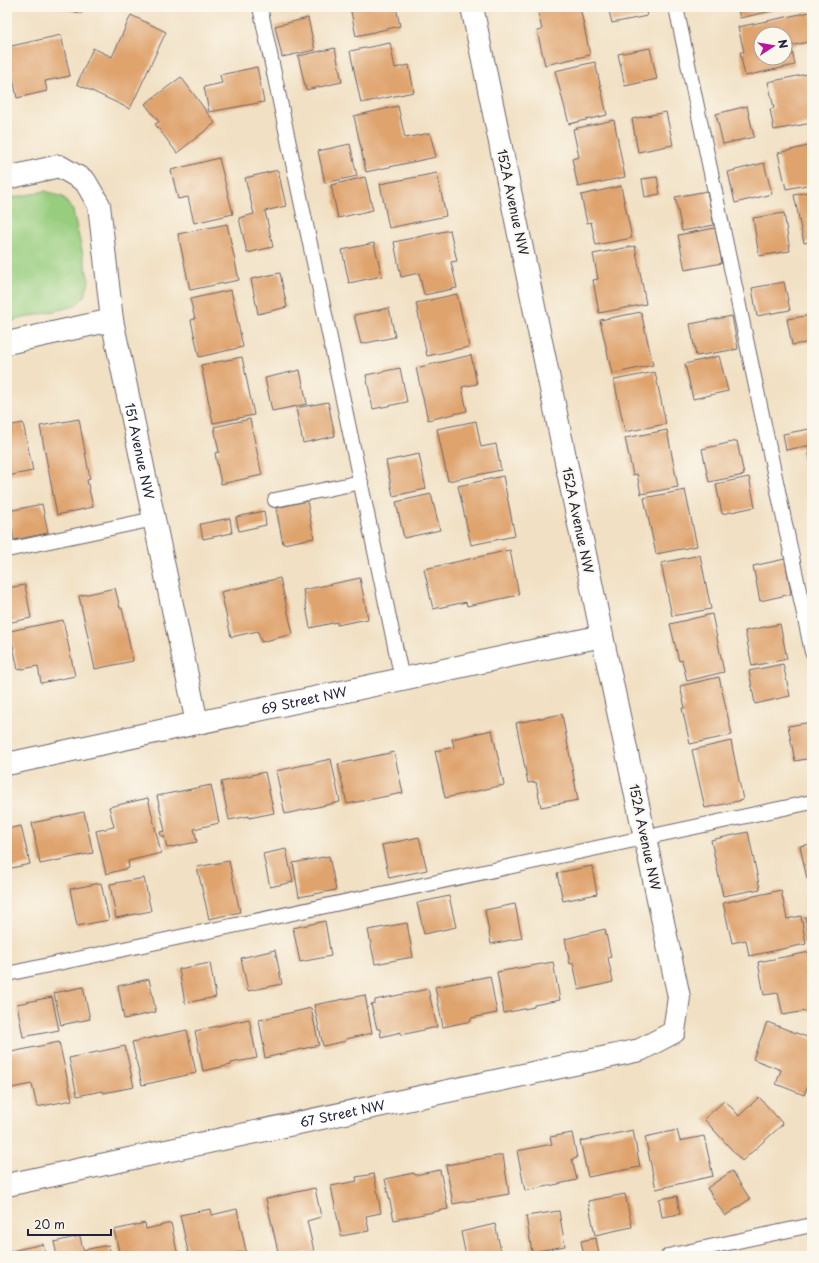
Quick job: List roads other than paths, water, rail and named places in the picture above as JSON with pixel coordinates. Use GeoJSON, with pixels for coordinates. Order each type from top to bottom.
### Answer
{"type":"FeatureCollection","features":[{"type":"Feature","properties":{"kind":"street","name":"152A Avenue NW"},"geometry":{"type":"LineString","coordinates":[[472,7],[602,636],[679,997],[674,1032]]}},
{"type":"Feature","properties":{"kind":"street","name":"151 Avenue NW"},"geometry":{"type":"LineString","coordinates":[[7,178],[59,166],[85,181],[99,205],[112,320],[197,723]]}},
{"type":"Feature","properties":{"kind":"street"},"geometry":{"type":"LineString","coordinates":[[7,343],[112,320]]}},
{"type":"Feature","properties":{"kind":"street","name":"69 Street NW"},"geometry":{"type":"LineString","coordinates":[[7,764],[602,636]]}},
{"type":"Feature","properties":{"kind":"street","name":"67 Street NW"},"geometry":{"type":"LineString","coordinates":[[7,1185],[640,1050],[674,1032]]}},
{"type":"Feature","properties":{"kind":"lane"},"geometry":{"type":"LineString","coordinates":[[260,7],[402,679]]}},
{"type":"Feature","properties":{"kind":"lane"},"geometry":{"type":"LineString","coordinates":[[676,7],[812,652]]}},
{"type":"Feature","properties":{"kind":"lane"},"geometry":{"type":"LineString","coordinates":[[275,500],[361,482]]}},
{"type":"Feature","properties":{"kind":"lane"},"geometry":{"type":"LineString","coordinates":[[7,550],[154,519]]}},
{"type":"Feature","properties":{"kind":"lane"},"geometry":{"type":"LineString","coordinates":[[7,974],[812,802]]}},
{"type":"Feature","properties":{"kind":"lane"},"geometry":{"type":"LineString","coordinates":[[668,1256],[812,1226]]}}]}
